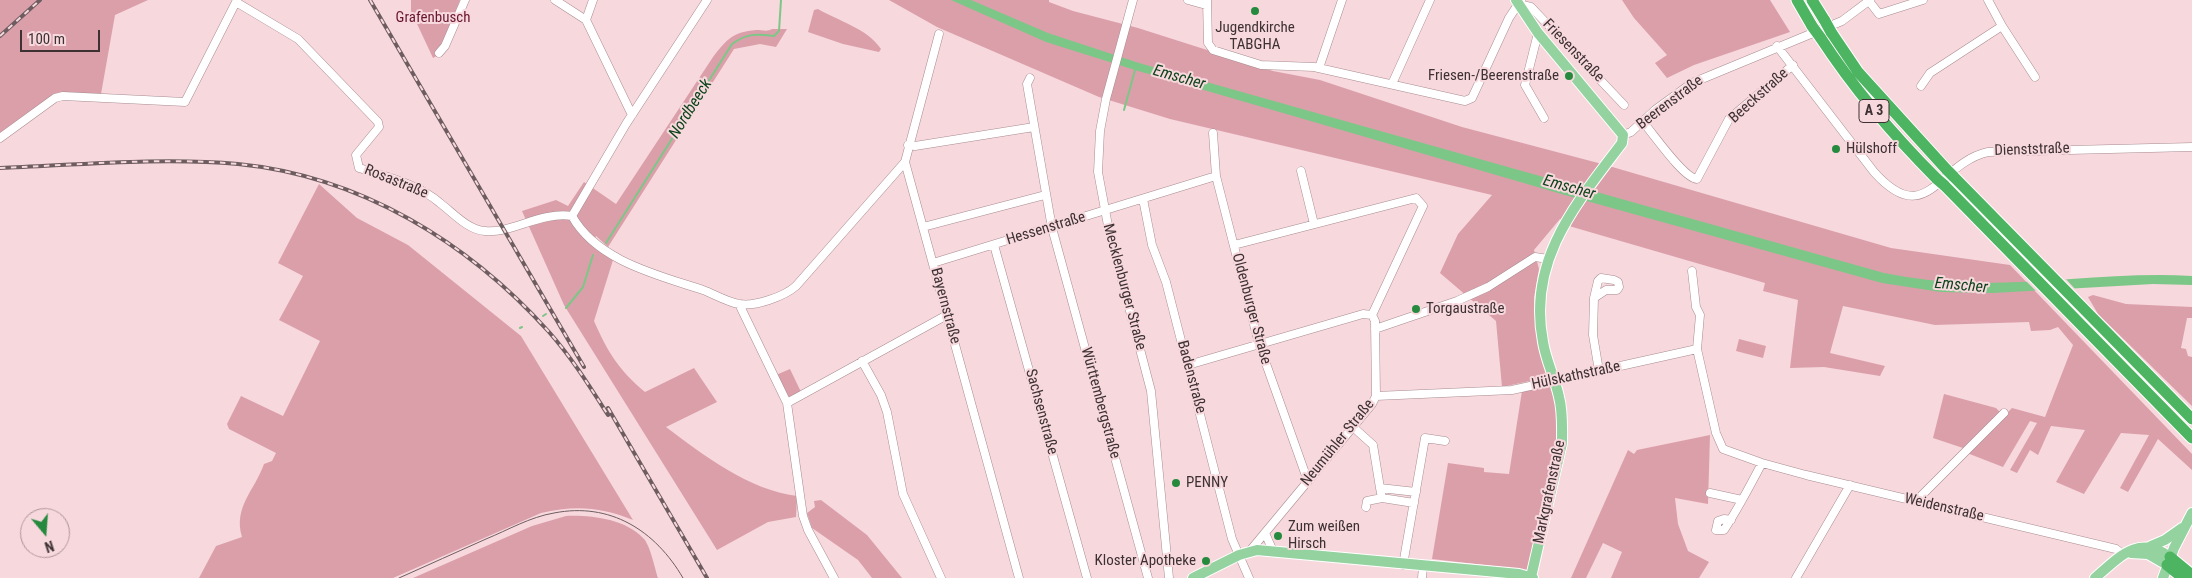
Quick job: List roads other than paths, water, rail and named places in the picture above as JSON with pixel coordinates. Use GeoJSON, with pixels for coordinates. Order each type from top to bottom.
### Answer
{"type":"FeatureCollection","features":[{"type":"Feature","properties":{"kind":"highway","name":"A 3"},"geometry":{"type":"LineString","coordinates":[[1797,0],[1812,26],[1847,76],[1884,124],[2192,438]]}},
{"type":"Feature","properties":{"kind":"highway","name":"A 3"},"geometry":{"type":"LineString","coordinates":[[1812,0],[1858,72],[1950,173],[2192,420]]}},
{"type":"Feature","properties":{"kind":"highway"},"geometry":{"type":"LineString","coordinates":[[2169,561],[2192,575]]}},
{"type":"Feature","properties":{"kind":"highway"},"geometry":{"type":"LineString","coordinates":[[2169,561],[2183,578]]}},
{"type":"Feature","properties":{"kind":"main road","name":"Friesenstraße"},"geometry":{"type":"LineString","coordinates":[[1518,1],[1538,33],[1623,135]]}},
{"type":"Feature","properties":{"kind":"main road","name":"Beerenstraße"},"geometry":{"type":"LineString","coordinates":[[1548,259],[1561,228],[1622,143],[1623,135]]}},
{"type":"Feature","properties":{"kind":"main road","name":"Markgrafenstraße"},"geometry":{"type":"LineString","coordinates":[[1532,578],[1562,442],[1562,410],[1543,344],[1540,324],[1540,294],[1548,259]]}},
{"type":"Feature","properties":{"kind":"main road"},"geometry":{"type":"LineString","coordinates":[[2163,578],[2192,513]]}},
{"type":"Feature","properties":{"kind":"main road"},"geometry":{"type":"LineString","coordinates":[[2095,578],[2137,547],[2151,546],[2165,540],[2185,526]]}},
{"type":"Feature","properties":{"kind":"main road"},"geometry":{"type":"LineString","coordinates":[[2151,546],[2169,561]]}},
{"type":"Feature","properties":{"kind":"main road"},"geometry":{"type":"LineString","coordinates":[[1244,554],[1273,551],[1423,567],[1519,574],[1532,578]]}},
{"type":"Feature","properties":{"kind":"main road"},"geometry":{"type":"LineString","coordinates":[[2124,555],[2144,553],[2169,561]]}},
{"type":"Feature","properties":{"kind":"main road","name":"Neumühler Straße"},"geometry":{"type":"LineString","coordinates":[[1193,578],[1244,554]]}},
{"type":"Feature","properties":{"kind":"street"},"geometry":{"type":"LineString","coordinates":[[439,53],[448,40],[465,0]]}},
{"type":"Feature","properties":{"kind":"street"},"geometry":{"type":"LineString","coordinates":[[555,0],[586,20],[632,115]]}},
{"type":"Feature","properties":{"kind":"street"},"geometry":{"type":"LineString","coordinates":[[586,20],[592,0]]}},
{"type":"Feature","properties":{"kind":"street"},"geometry":{"type":"LineString","coordinates":[[707,0],[632,115],[572,216],[579,226],[602,247],[623,261],[739,304],[772,299],[791,291],[905,162]]}},
{"type":"Feature","properties":{"kind":"street","name":"Mecklenburger Straße"},"geometry":{"type":"LineString","coordinates":[[1134,0],[1102,115],[1098,151],[1098,178],[1104,210],[1151,391],[1169,578]]}},
{"type":"Feature","properties":{"kind":"street"},"geometry":{"type":"LineString","coordinates":[[1188,0],[1206,3],[1208,43],[1213,50],[1262,65],[1319,68],[1465,100],[1472,98],[1518,1]]}},
{"type":"Feature","properties":{"kind":"street"},"geometry":{"type":"LineString","coordinates":[[1319,68],[1342,0]]}},
{"type":"Feature","properties":{"kind":"street"},"geometry":{"type":"LineString","coordinates":[[1392,84],[1430,0]]}},
{"type":"Feature","properties":{"kind":"street"},"geometry":{"type":"LineString","coordinates":[[1870,0],[1879,14],[1923,0]]}},
{"type":"Feature","properties":{"kind":"street","name":"Beeckstraße"},"geometry":{"type":"LineString","coordinates":[[1777,46],[1842,21],[1870,0]]}},
{"type":"Feature","properties":{"kind":"street"},"geometry":{"type":"LineString","coordinates":[[1988,0],[2002,26],[2035,77]]}},
{"type":"Feature","properties":{"kind":"street"},"geometry":{"type":"LineString","coordinates":[[0,138],[55,98],[63,96],[185,102],[237,1]]}},
{"type":"Feature","properties":{"kind":"street","name":"Rosastraße"},"geometry":{"type":"LineString","coordinates":[[237,1],[298,38],[378,122],[379,127],[356,155],[360,168],[424,191],[467,224],[482,231],[492,231],[550,216],[572,216]]}},
{"type":"Feature","properties":{"kind":"street","name":"Friesenstraße"},"geometry":{"type":"LineString","coordinates":[[1518,1],[1531,7],[1624,105]]}},
{"type":"Feature","properties":{"kind":"street"},"geometry":{"type":"LineString","coordinates":[[1922,86],[1930,73],[2002,26]]}},
{"type":"Feature","properties":{"kind":"street","name":"Friesenstraße"},"geometry":{"type":"LineString","coordinates":[[1538,33],[1525,85],[1544,118]]}},
{"type":"Feature","properties":{"kind":"street","name":"Bayernstraße"},"geometry":{"type":"LineString","coordinates":[[939,34],[905,162],[1018,578]]}},
{"type":"Feature","properties":{"kind":"street","name":"Dienststraße"},"geometry":{"type":"LineString","coordinates":[[1777,46],[1874,172],[1890,187],[1907,194],[1917,195],[1929,192],[1963,160],[1988,152],[2192,147]]}},
{"type":"Feature","properties":{"kind":"street","name":"Beerenstraße"},"geometry":{"type":"LineString","coordinates":[[1623,135],[1631,132],[1642,121],[1692,83],[1777,46]]}},
{"type":"Feature","properties":{"kind":"street","name":"Beeckstraße"},"geometry":{"type":"LineString","coordinates":[[1642,121],[1683,170],[1692,178],[1697,178],[1732,116],[1792,65]]}},
{"type":"Feature","properties":{"kind":"street","name":"Württembergstraße"},"geometry":{"type":"LineString","coordinates":[[1030,78],[1027,84],[1052,228],[1148,578]]}},
{"type":"Feature","properties":{"kind":"street"},"geometry":{"type":"LineString","coordinates":[[908,145],[915,146],[1034,127]]}},
{"type":"Feature","properties":{"kind":"street","name":"Oldenburger Straße"},"geometry":{"type":"LineString","coordinates":[[1213,133],[1216,176],[1259,344],[1305,473],[1310,478]]}},
{"type":"Feature","properties":{"kind":"street"},"geometry":{"type":"LineString","coordinates":[[1301,171],[1314,224]]}},
{"type":"Feature","properties":{"kind":"street","name":"Hessenstraße"},"geometry":{"type":"LineString","coordinates":[[933,263],[1052,228],[1216,176]]}},
{"type":"Feature","properties":{"kind":"street"},"geometry":{"type":"LineString","coordinates":[[923,227],[1045,196]]}},
{"type":"Feature","properties":{"kind":"street"},"geometry":{"type":"LineString","coordinates":[[1188,365],[1363,314],[1372,315],[1424,206],[1416,198],[1234,245]]}},
{"type":"Feature","properties":{"kind":"street","name":"Badenstraße"},"geometry":{"type":"LineString","coordinates":[[1143,199],[1152,246],[1161,265],[1232,539],[1244,554],[1249,578]]}},
{"type":"Feature","properties":{"kind":"street","name":"Sachsenstraße"},"geometry":{"type":"LineString","coordinates":[[994,245],[1087,578]]}},
{"type":"Feature","properties":{"kind":"street"},"geometry":{"type":"LineString","coordinates":[[1374,329],[1457,301],[1488,287],[1535,258],[1548,259]]}},
{"type":"Feature","properties":{"kind":"street"},"geometry":{"type":"LineString","coordinates":[[1692,271],[1696,307],[1700,315],[1697,349]]}},
{"type":"Feature","properties":{"kind":"street"},"geometry":{"type":"LineString","coordinates":[[1594,298],[1592,329],[1599,371]]}},
{"type":"Feature","properties":{"kind":"street"},"geometry":{"type":"LineString","coordinates":[[739,304],[787,403],[803,516],[808,530],[834,578]]}},
{"type":"Feature","properties":{"kind":"street"},"geometry":{"type":"LineString","coordinates":[[787,403],[947,315]]}},
{"type":"Feature","properties":{"kind":"street","name":"Neumühler Straße"},"geometry":{"type":"LineString","coordinates":[[1244,554],[1265,533],[1372,404],[1376,396],[1372,315]]}},
{"type":"Feature","properties":{"kind":"street","name":"Hülskathstraße"},"geometry":{"type":"LineString","coordinates":[[1376,396],[1502,391],[1697,349]]}},
{"type":"Feature","properties":{"kind":"street","name":"Weidenstraße"},"geometry":{"type":"LineString","coordinates":[[1697,349],[1716,433],[1722,448],[1732,454],[1850,486],[2116,549],[2124,555]]}},
{"type":"Feature","properties":{"kind":"street"},"geometry":{"type":"LineString","coordinates":[[862,361],[881,395],[887,412],[904,494],[941,578]]}},
{"type":"Feature","properties":{"kind":"street"},"geometry":{"type":"LineString","coordinates":[[1916,501],[2004,413]]}},
{"type":"Feature","properties":{"kind":"street"},"geometry":{"type":"LineString","coordinates":[[1353,427],[1373,446],[1382,498]]}},
{"type":"Feature","properties":{"kind":"street"},"geometry":{"type":"LineString","coordinates":[[1404,565],[1425,438],[1445,442]]}},
{"type":"Feature","properties":{"kind":"street"},"geometry":{"type":"LineString","coordinates":[[1731,520],[1762,463]]}},
{"type":"Feature","properties":{"kind":"street"},"geometry":{"type":"LineString","coordinates":[[1796,578],[1850,486]]}},
{"type":"Feature","properties":{"kind":"street"},"geometry":{"type":"LineString","coordinates":[[1380,488],[1416,492]]}},
{"type":"Feature","properties":{"kind":"street"},"geometry":{"type":"LineString","coordinates":[[1710,492],[1742,500]]}},
{"type":"Feature","properties":{"kind":"street"},"geometry":{"type":"LineString","coordinates":[[1366,507],[1367,501],[1382,498],[1414,503]]}},
{"type":"Feature","properties":{"kind":"street"},"geometry":{"type":"LineString","coordinates":[[1265,533],[1273,551]]}},
{"type":"Feature","properties":{"kind":"street"},"geometry":{"type":"LineString","coordinates":[[1422,578],[1423,567]]}},
{"type":"Feature","properties":{"kind":"water","name":"Emscher"},"geometry":{"type":"Polygon","coordinates":[[[951,0],[971,0],[1048,33],[1139,63],[1884,273],[1957,283],[2009,283],[2140,275],[2192,276],[2192,285],[2153,284],[1993,293],[1941,292],[1882,283],[1565,195],[1135,70],[1046,42],[951,0]]]}},
{"type":"Feature","properties":{"kind":"waterway","name":"Nordbeeck"},"geometry":{"type":"LineString","coordinates":[[606,243],[732,44],[747,36],[774,36],[779,31],[781,0]]}},
{"type":"Feature","properties":{"kind":"waterway"},"geometry":{"type":"LineString","coordinates":[[1124,110],[1135,70]]}},
{"type":"Feature","properties":{"kind":"waterway","name":"Nordbeeck"},"geometry":{"type":"LineString","coordinates":[[566,308],[583,287],[593,255]]}},
{"type":"Feature","properties":{"kind":"tram line"},"geometry":{"type":"LineString","coordinates":[[399,578],[528,521],[554,513],[574,511],[594,512],[612,516],[629,523],[645,533],[659,546],[683,578]]}},
{"type":"Feature","properties":{"kind":"railway"},"geometry":{"type":"LineString","coordinates":[[0,36],[40,0]]}},
{"type":"Feature","properties":{"kind":"railway"},"geometry":{"type":"LineString","coordinates":[[370,0],[584,367]]}},
{"type":"Feature","properties":{"kind":"railway"},"geometry":{"type":"LineString","coordinates":[[0,168],[149,161],[238,164],[283,171],[327,183],[369,199],[409,219],[447,242],[483,269],[517,299],[549,332],[565,352],[608,415]]}},
{"type":"Feature","properties":{"kind":"railway"},"geometry":{"type":"LineString","coordinates":[[608,408],[707,578]]}},
{"type":"Feature","properties":{"kind":"place","name":"Jugendkirche TABGHA"},"geometry":{"type":"Point","coordinates":[1255,11]}},
{"type":"Feature","properties":{"kind":"place","name":"Friesen-/Beerenstraße"},"geometry":{"type":"Point","coordinates":[1569,76]}},
{"type":"Feature","properties":{"kind":"place","name":"Hülshoff"},"geometry":{"type":"Point","coordinates":[1836,149]}},
{"type":"Feature","properties":{"kind":"place","name":"Torgaustraße"},"geometry":{"type":"Point","coordinates":[1416,309]}},
{"type":"Feature","properties":{"kind":"place","name":"PENNY"},"geometry":{"type":"Point","coordinates":[1176,483]}},
{"type":"Feature","properties":{"kind":"place","name":"Zum weißen Hirsch"},"geometry":{"type":"Point","coordinates":[1278,536]}},
{"type":"Feature","properties":{"kind":"place","name":"Kloster Apotheke"},"geometry":{"type":"Point","coordinates":[1206,561]}},
{"type":"Feature","properties":{"kind":"park label","name":"Grafenbusch"},"geometry":{"type":"Point","coordinates":[433,18]}}]}
